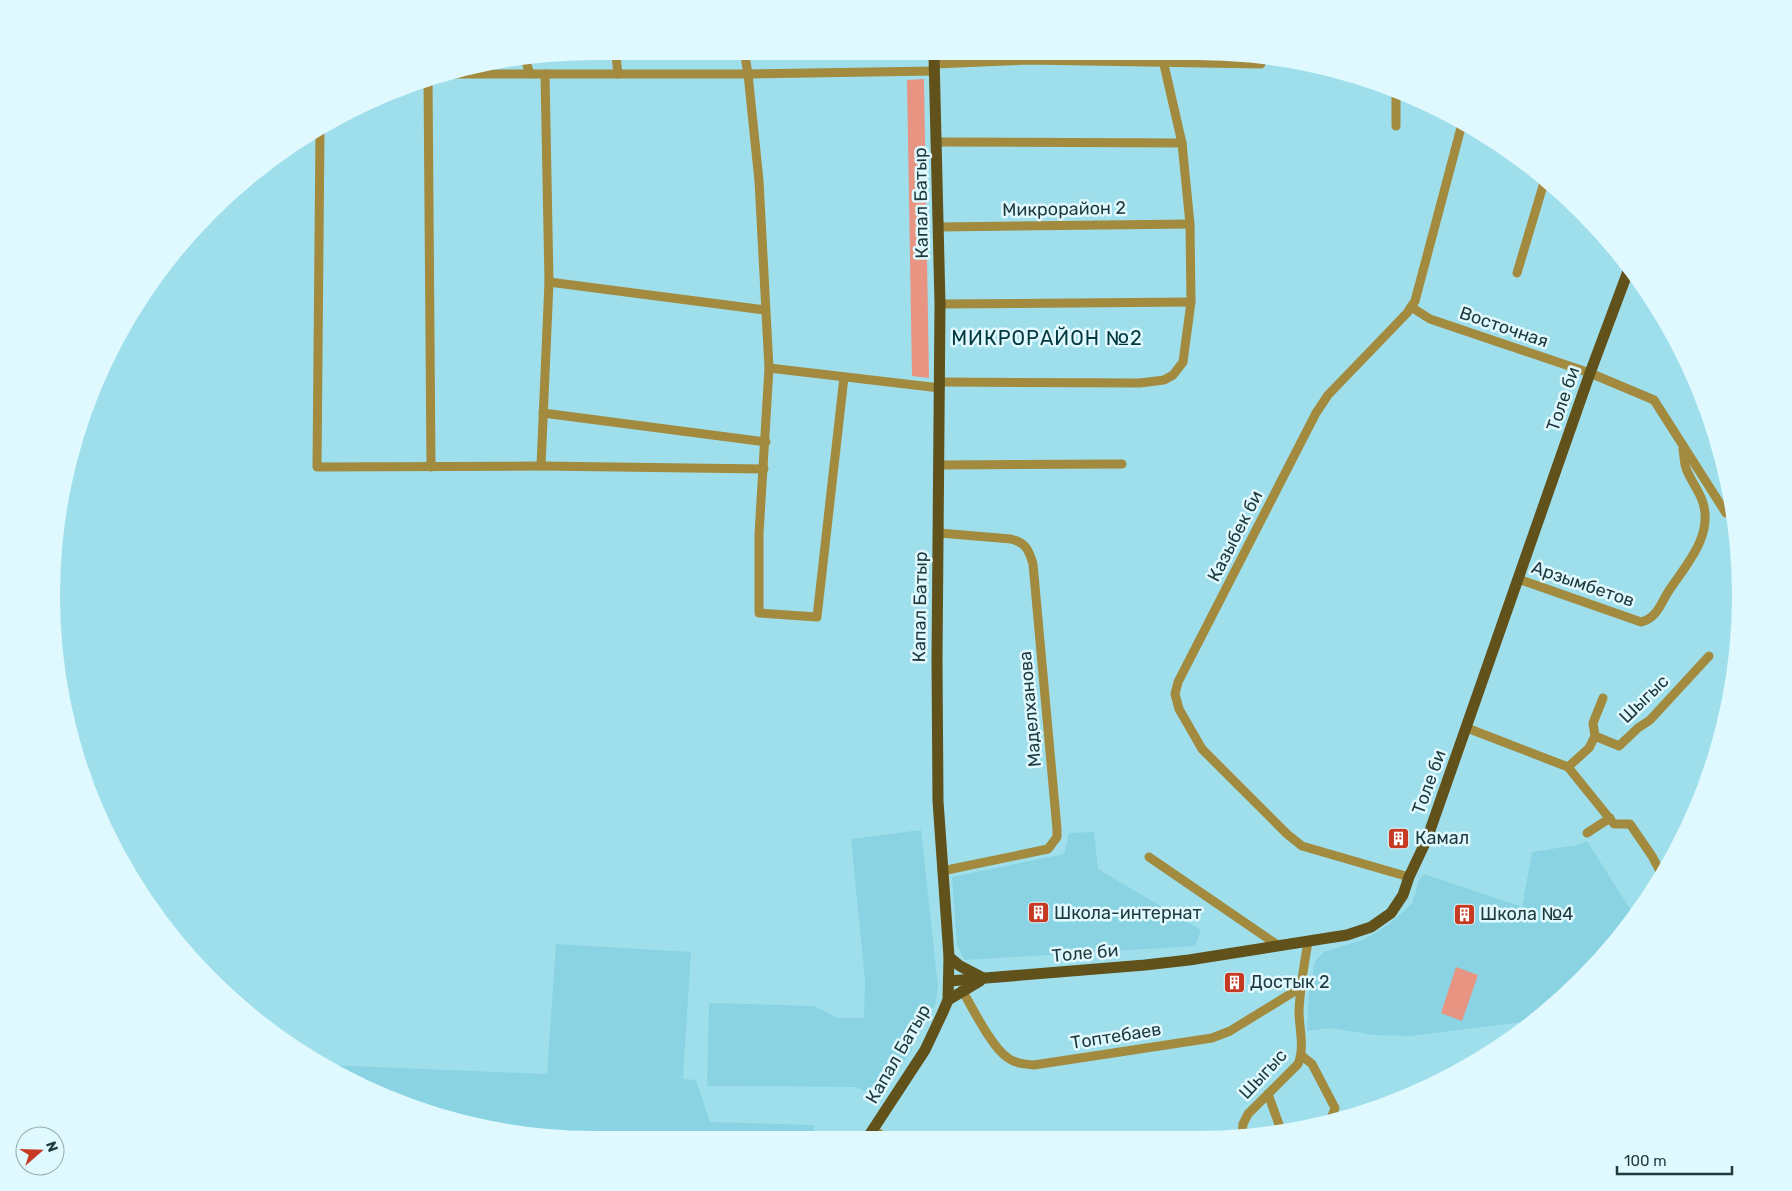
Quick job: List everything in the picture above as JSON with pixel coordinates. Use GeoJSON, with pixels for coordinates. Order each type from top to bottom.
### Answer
{"type":"FeatureCollection","features":[{"type":"Feature","properties":{"kind":"main road","name":"Капал Батыр"},"geometry":{"type":"LineString","coordinates":[[872,1131],[925,1050],[948,1000],[949,957],[938,801],[937,660],[940,304],[935,64]]}},
{"type":"Feature","properties":{"kind":"main road","name":"Толе би"},"geometry":{"type":"LineString","coordinates":[[949,981],[1145,965],[1308,942],[1347,935],[1371,927],[1391,913],[1402,895],[1408,877],[1427,839],[1590,373],[1626,277]]}},
{"type":"Feature","properties":{"kind":"main road"},"geometry":{"type":"LineString","coordinates":[[949,957],[965,969],[984,979]]}},
{"type":"Feature","properties":{"kind":"main road"},"geometry":{"type":"LineString","coordinates":[[948,1000],[962,990],[984,979]]}},
{"type":"Feature","properties":{"kind":"street"},"geometry":{"type":"LineString","coordinates":[[616,60],[618,74]]}},
{"type":"Feature","properties":{"kind":"street"},"geometry":{"type":"LineString","coordinates":[[746,60],[759,181],[769,368],[759,534],[759,613],[817,617],[844,377]]}},
{"type":"Feature","properties":{"kind":"street"},"geometry":{"type":"LineString","coordinates":[[474,74],[748,74],[1029,60]]}},
{"type":"Feature","properties":{"kind":"street"},"geometry":{"type":"LineString","coordinates":[[769,368],[844,377],[940,385],[1140,383],[1164,380],[1173,374],[1183,362],[1191,302],[1190,224],[1182,143],[1162,60]]}},
{"type":"Feature","properties":{"kind":"street"},"geometry":{"type":"LineString","coordinates":[[1182,60],[1256,64]]}},
{"type":"Feature","properties":{"kind":"street"},"geometry":{"type":"LineString","coordinates":[[527,65],[530,74]]}},
{"type":"Feature","properties":{"kind":"street"},"geometry":{"type":"LineString","coordinates":[[541,466],[549,282],[545,74]]}},
{"type":"Feature","properties":{"kind":"street"},"geometry":{"type":"LineString","coordinates":[[428,87],[431,466]]}},
{"type":"Feature","properties":{"kind":"street"},"geometry":{"type":"LineString","coordinates":[[1396,99],[1396,126]]}},
{"type":"Feature","properties":{"kind":"street","name":"Казыбек би"},"geometry":{"type":"LineString","coordinates":[[1408,877],[1302,846],[1294,840],[1202,749],[1179,709],[1175,694],[1178,682],[1316,413],[1328,395],[1415,301],[1460,130]]}},
{"type":"Feature","properties":{"kind":"street"},"geometry":{"type":"LineString","coordinates":[[320,137],[317,467],[541,466],[764,469]]}},
{"type":"Feature","properties":{"kind":"street"},"geometry":{"type":"LineString","coordinates":[[937,142],[1182,143]]}},
{"type":"Feature","properties":{"kind":"street"},"geometry":{"type":"LineString","coordinates":[[1517,273],[1543,187]]}},
{"type":"Feature","properties":{"kind":"street","name":"Микрорайон 2"},"geometry":{"type":"LineString","coordinates":[[939,227],[1190,224]]}},
{"type":"Feature","properties":{"kind":"street"},"geometry":{"type":"LineString","coordinates":[[549,282],[765,310]]}},
{"type":"Feature","properties":{"kind":"street"},"geometry":{"type":"LineString","coordinates":[[940,304],[1191,302]]}},
{"type":"Feature","properties":{"kind":"street","name":"Восточная"},"geometry":{"type":"LineString","coordinates":[[1411,307],[1430,319],[1590,373],[1654,400],[1725,511]]}},
{"type":"Feature","properties":{"kind":"street"},"geometry":{"type":"LineString","coordinates":[[543,412],[766,442]]}},
{"type":"Feature","properties":{"kind":"street","name":"Арзымбетов"},"geometry":{"type":"LineString","coordinates":[[1518,579],[1641,622],[1650,620],[1697,551],[1705,526],[1703,504],[1685,466],[1682,444]]}},
{"type":"Feature","properties":{"kind":"street"},"geometry":{"type":"LineString","coordinates":[[940,465],[1122,464]]}},
{"type":"Feature","properties":{"kind":"street","name":"Маделханова"},"geometry":{"type":"LineString","coordinates":[[939,533],[1011,539],[1021,542],[1027,547],[1030,554],[1033,564],[1057,829],[1057,837],[1048,848],[942,871]]}},
{"type":"Feature","properties":{"kind":"street","name":"Шыгыс"},"geometry":{"type":"LineString","coordinates":[[1595,736],[1619,746],[1638,728],[1650,720],[1709,656]]}},
{"type":"Feature","properties":{"kind":"street"},"geometry":{"type":"LineString","coordinates":[[1568,766],[1589,748],[1595,736],[1593,723],[1603,698]]}},
{"type":"Feature","properties":{"kind":"street"},"geometry":{"type":"LineString","coordinates":[[1467,728],[1568,766],[1614,824],[1630,824],[1658,867]]}},
{"type":"Feature","properties":{"kind":"street"},"geometry":{"type":"LineString","coordinates":[[1587,833],[1610,818]]}},
{"type":"Feature","properties":{"kind":"street"},"geometry":{"type":"LineString","coordinates":[[1149,857],[1279,946]]}},
{"type":"Feature","properties":{"kind":"street","name":"Шыгыс"},"geometry":{"type":"LineString","coordinates":[[1243,1129],[1248,1114],[1298,1064],[1302,1056],[1299,1012],[1300,988],[1308,942]]}},
{"type":"Feature","properties":{"kind":"street","name":"Топтебаев"},"geometry":{"type":"LineString","coordinates":[[962,990],[994,1043],[1006,1058],[1018,1063],[1034,1065],[1212,1038],[1230,1031],[1300,988]]}},
{"type":"Feature","properties":{"kind":"street"},"geometry":{"type":"LineString","coordinates":[[1302,1056],[1312,1064],[1335,1108],[1333,1113]]}},
{"type":"Feature","properties":{"kind":"street"},"geometry":{"type":"LineString","coordinates":[[1268,1094],[1279,1124]]}},
{"type":"Feature","properties":{"kind":"shaded area"},"geometry":{"type":"Polygon","coordinates":[[[924,79],[929,378],[912,376],[907,80],[924,79]]]}},
{"type":"Feature","properties":{"kind":"shaded area"},"geometry":{"type":"Polygon","coordinates":[[[921,830],[938,987],[935,1006],[916,1018],[912,1050],[877,1099],[857,1087],[707,1086],[709,1003],[814,1006],[838,1018],[864,1018],[865,980],[851,839],[921,830]]]}},
{"type":"Feature","properties":{"kind":"shaded area"},"geometry":{"type":"Polygon","coordinates":[[[1094,832],[1098,869],[1201,930],[1195,946],[965,960],[957,945],[952,877],[1064,854],[1069,833],[1094,832]]]}},
{"type":"Feature","properties":{"kind":"shaded area"},"geometry":{"type":"Polygon","coordinates":[[[1587,841],[1630,909],[1599,949],[1575,974],[1550,998],[1519,1022],[1410,1036],[1374,1035],[1330,1028],[1307,1031],[1309,991],[1315,961],[1324,952],[1365,939],[1388,925],[1412,904],[1419,880],[1424,874],[1522,907],[1532,852],[1577,845],[1587,841]]]}},
{"type":"Feature","properties":{"kind":"shaded area"},"geometry":{"type":"Polygon","coordinates":[[[556,944],[691,952],[683,1079],[696,1080],[710,1122],[814,1125],[814,1131],[596,1131],[560,1130],[526,1126],[491,1121],[423,1103],[359,1076],[340,1066],[547,1074],[556,944]]]}},
{"type":"Feature","properties":{"kind":"shaded area"},"geometry":{"type":"Polygon","coordinates":[[[1456,967],[1478,975],[1462,1021],[1441,1013],[1456,967]]]}},
{"type":"Feature","properties":{"kind":"place","name":"Камал"},"geometry":{"type":"Point","coordinates":[1399,838]}},
{"type":"Feature","properties":{"kind":"place","name":"Школа-интернат"},"geometry":{"type":"Point","coordinates":[1038,913]}},
{"type":"Feature","properties":{"kind":"place","name":"Школа №4"},"geometry":{"type":"Point","coordinates":[1464,914]}},
{"type":"Feature","properties":{"kind":"place","name":"Достык 2"},"geometry":{"type":"Point","coordinates":[1234,982]}},
{"type":"Feature","properties":{"kind":"district","name":"МИКРОРАЙОН №2"},"geometry":{"type":"Point","coordinates":[1047,338]}}]}
